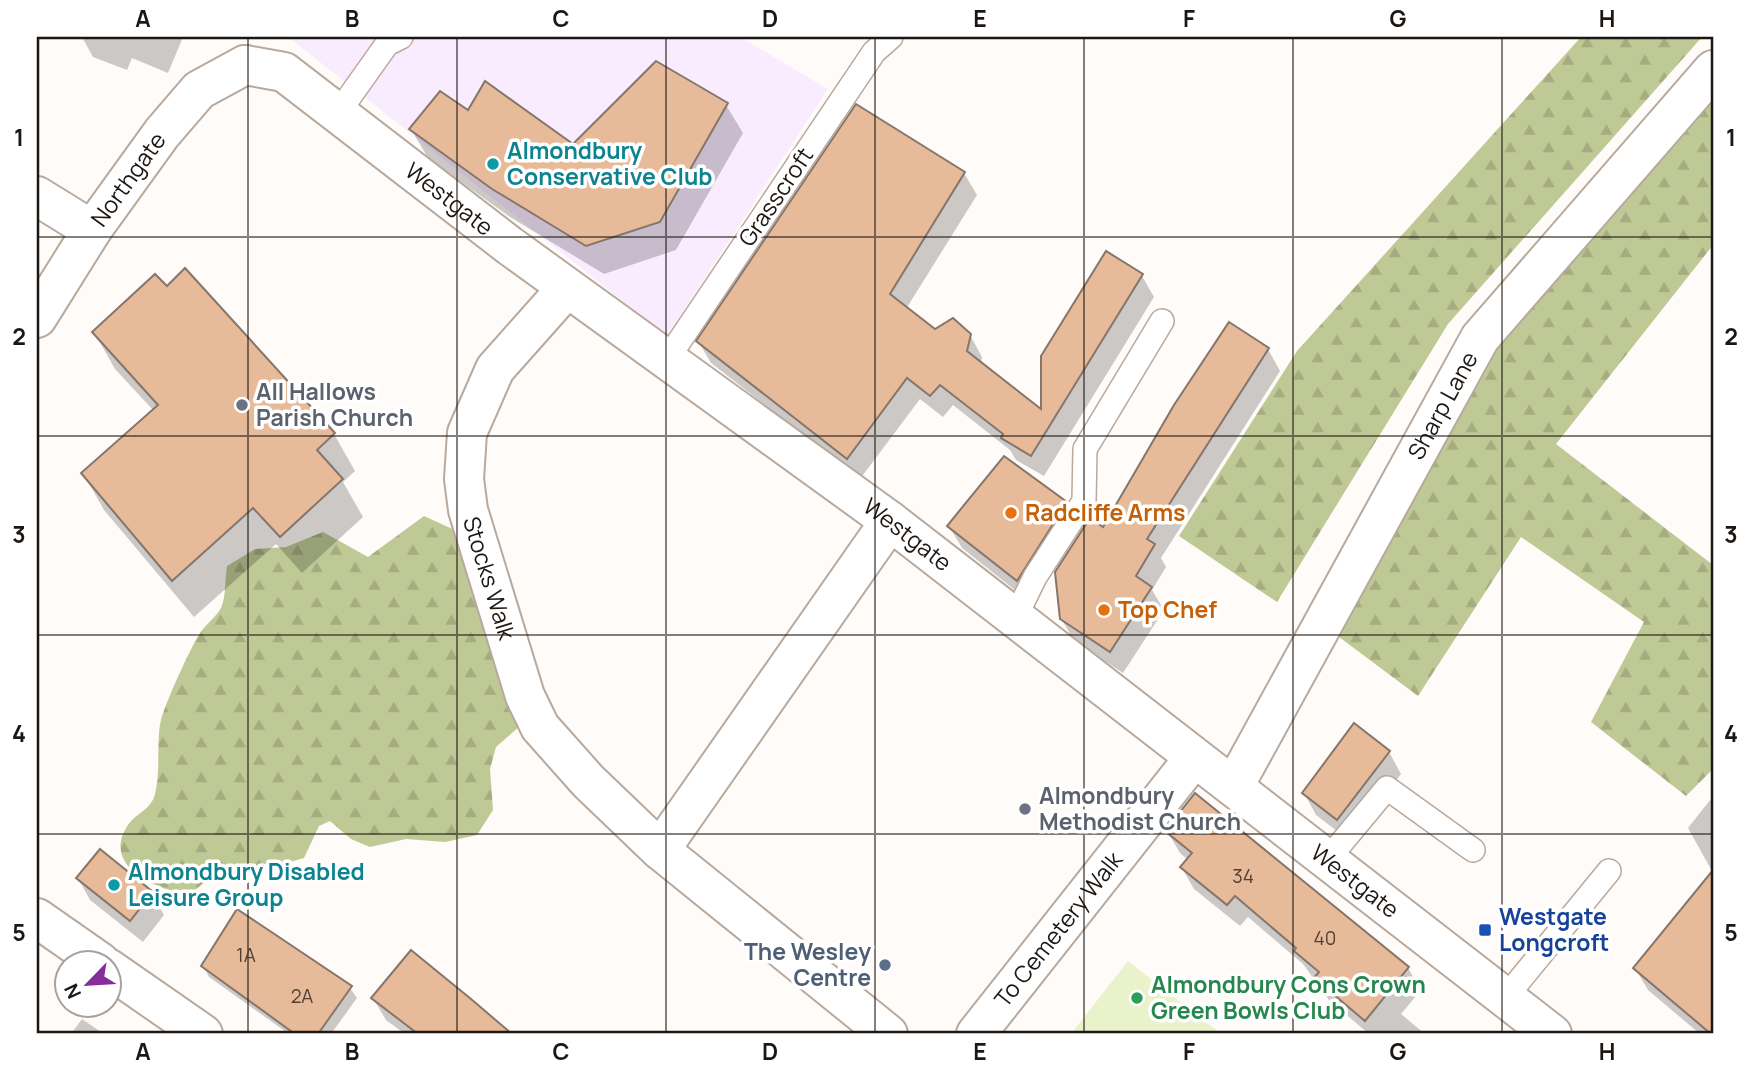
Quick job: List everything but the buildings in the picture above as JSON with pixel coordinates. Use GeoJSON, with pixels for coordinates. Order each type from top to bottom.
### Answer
{"type":"FeatureCollection","features":[{"type":"Feature","properties":{"kind":"street","name":"Westgate"},"geometry":{"type":"LineString","coordinates":[[249,51],[284,72],[666,361],[890,521],[1014,620],[1234,786],[1552,1034]]}},
{"type":"Feature","properties":{"kind":"street","name":"Northgate"},"geometry":{"type":"LineString","coordinates":[[37,318],[92,230],[162,132],[199,90],[249,51]]}},
{"type":"Feature","properties":{"kind":"street","name":"Sharp Lane"},"geometry":{"type":"LineString","coordinates":[[1234,786],[1480,338],[1713,70]]}},
{"type":"Feature","properties":{"kind":"street"},"geometry":{"type":"LineString","coordinates":[[37,196],[92,230]]}},
{"type":"Feature","properties":{"kind":"street","name":"Stocks Walk"},"geometry":{"type":"LineString","coordinates":[[568,288],[495,369],[467,433],[464,479],[468,510],[525,696],[540,727],[588,781],[660,850],[888,1034]]}},
{"type":"Feature","properties":{"kind":"street"},"geometry":{"type":"LineString","coordinates":[[660,850],[890,521]]}},
{"type":"Feature","properties":{"kind":"street","name":"To Cemetery Walk"},"geometry":{"type":"LineString","coordinates":[[976,1034],[1194,758]]}},
{"type":"Feature","properties":{"kind":"street"},"geometry":{"type":"LineString","coordinates":[[37,918],[80,948]]}},
{"type":"Feature","properties":{"kind":"street"},"geometry":{"type":"LineString","coordinates":[[122,978],[203,1034]]}},
{"type":"Feature","properties":{"kind":"lane"},"geometry":{"type":"LineString","coordinates":[[338,113],[387,44],[401,37]]}},
{"type":"Feature","properties":{"kind":"lane","name":"Grasscroft"},"geometry":{"type":"LineString","coordinates":[[666,361],[874,52],[891,37]]}},
{"type":"Feature","properties":{"kind":"lane"},"geometry":{"type":"LineString","coordinates":[[1014,620],[1035,577],[1084,500],[1086,449],[1162,321]]}},
{"type":"Feature","properties":{"kind":"lane"},"geometry":{"type":"LineString","coordinates":[[1328,859],[1387,788],[1473,850]]}},
{"type":"Feature","properties":{"kind":"lane"},"geometry":{"type":"LineString","coordinates":[[1505,998],[1609,871]]}},
{"type":"Feature","properties":{"kind":"shaded area"},"geometry":{"type":"Polygon","coordinates":[[[293,37],[740,37],[828,89],[667,336],[292,40],[293,37]]]}},
{"type":"Feature","properties":{"kind":"green space"},"geometry":{"type":"Polygon","coordinates":[[[1581,37],[1702,37],[1448,324],[1277,602],[1179,536],[1297,351],[1581,37]]]}},
{"type":"Feature","properties":{"kind":"green space"},"geometry":{"type":"Polygon","coordinates":[[[1713,101],[1713,245],[1556,444],[1713,565],[1713,769],[1686,796],[1591,722],[1644,622],[1521,537],[1418,696],[1319,622],[1491,355],[1713,101]]]}},
{"type":"Feature","properties":{"kind":"green space"},"geometry":{"type":"Polygon","coordinates":[[[424,516],[472,538],[521,725],[496,747],[490,769],[493,810],[477,835],[445,842],[406,839],[370,847],[351,839],[330,821],[319,826],[304,858],[250,873],[231,867],[209,878],[191,894],[163,888],[136,874],[121,853],[121,840],[128,825],[147,808],[155,794],[161,720],[196,641],[223,604],[227,566],[255,549],[286,547],[323,532],[368,557],[424,516]]]}},
{"type":"Feature","properties":{"kind":"green space","name":"Almondbury Cons Crown Green Bowls Club"},"geometry":{"type":"Polygon","coordinates":[[[1128,961],[1221,1034],[1071,1034],[1128,961]]]}},
{"type":"Feature","properties":{"kind":"place","name":"Almondbury Conservative Club"},"geometry":{"type":"Point","coordinates":[493,164]}},
{"type":"Feature","properties":{"kind":"place","name":"All Hallows Parish Church"},"geometry":{"type":"Point","coordinates":[242,405]}},
{"type":"Feature","properties":{"kind":"place","name":"Radcliffe Arms"},"geometry":{"type":"Point","coordinates":[1011,513]}},
{"type":"Feature","properties":{"kind":"place","name":"Top Chef"},"geometry":{"type":"Point","coordinates":[1104,610]}},
{"type":"Feature","properties":{"kind":"place","name":"Almondbury Methodist Church"},"geometry":{"type":"Point","coordinates":[1025,809]}},
{"type":"Feature","properties":{"kind":"place","name":"Almondbury Disabled Leisure Group"},"geometry":{"type":"Point","coordinates":[114,885]}},
{"type":"Feature","properties":{"kind":"place","name":"Westgate Longcroft"},"geometry":{"type":"Point","coordinates":[1485,930]}},
{"type":"Feature","properties":{"kind":"place","name":"The Wesley Centre"},"geometry":{"type":"Point","coordinates":[885,965]}},
{"type":"Feature","properties":{"kind":"place","name":"Almondbury Cons Crown Green Bowls Club"},"geometry":{"type":"Point","coordinates":[1137,998]}}]}
